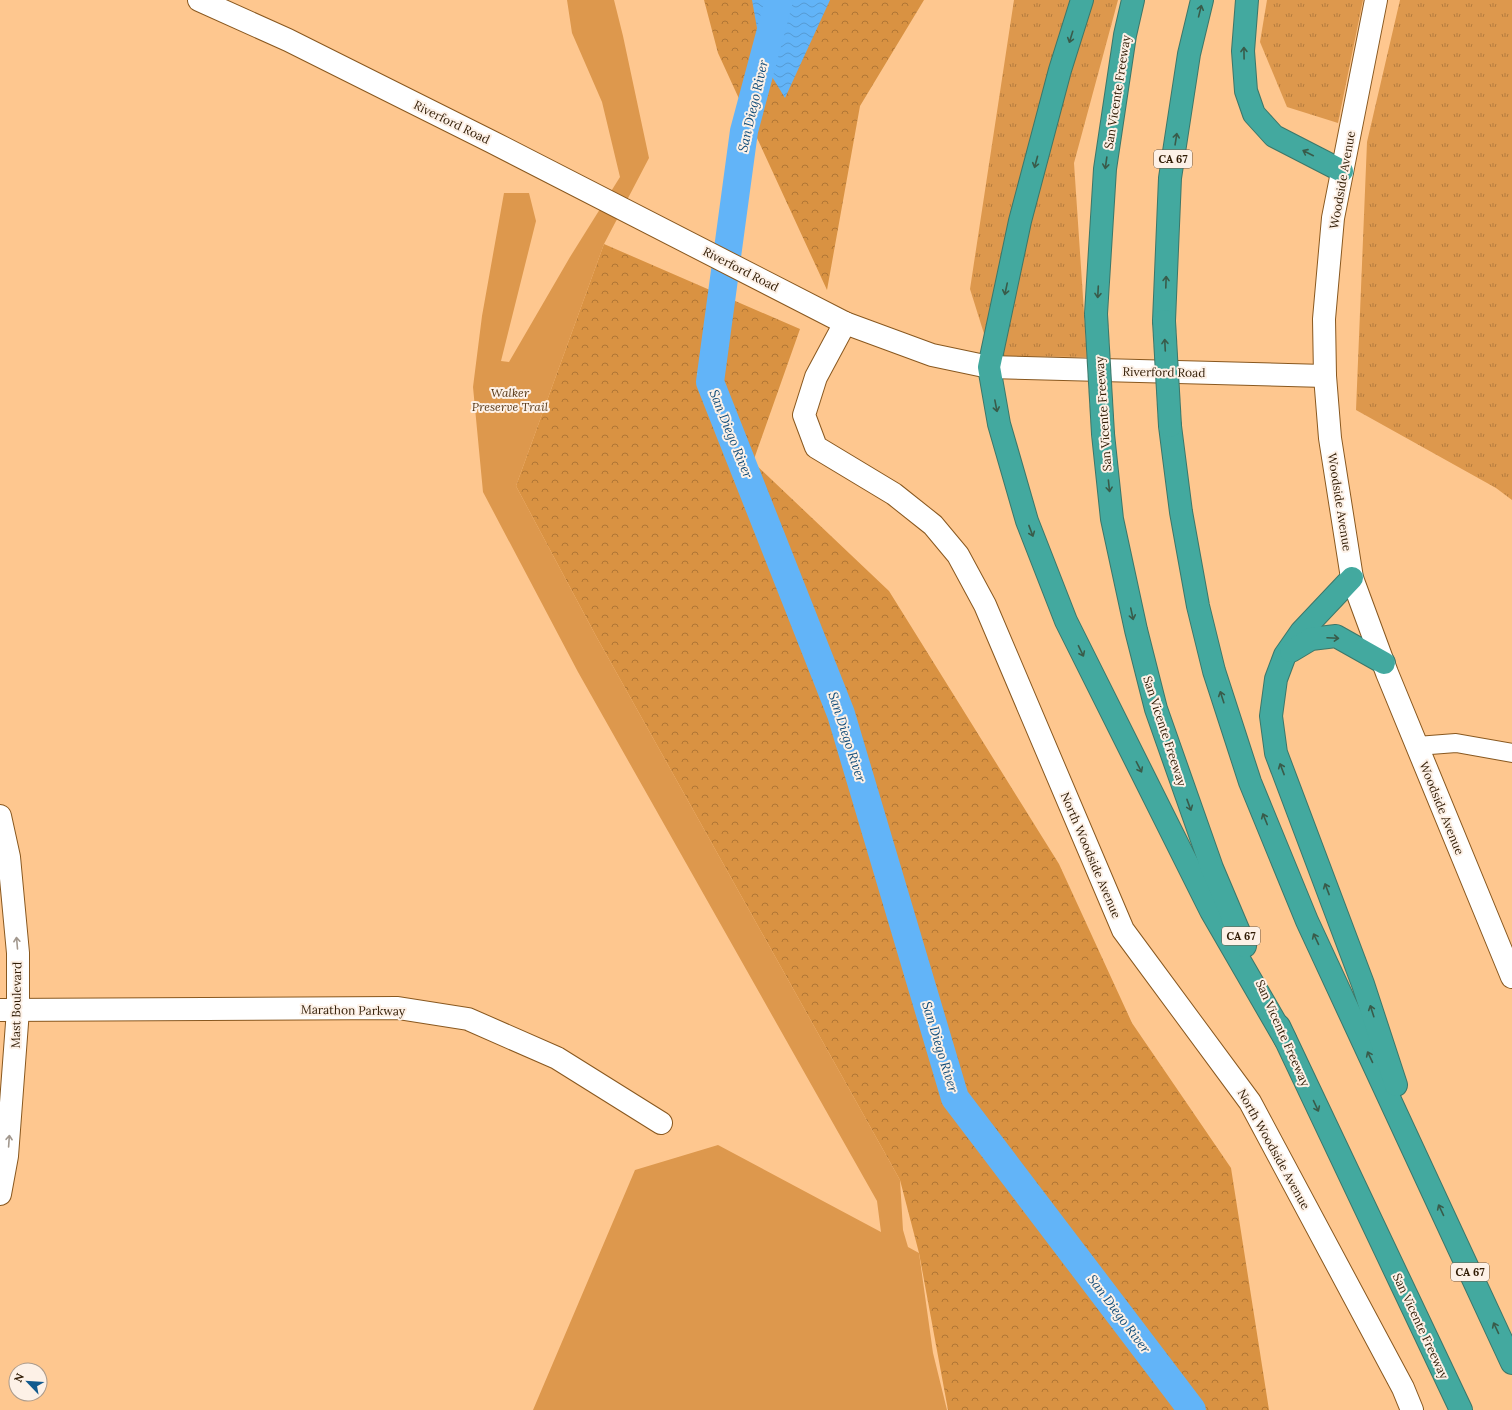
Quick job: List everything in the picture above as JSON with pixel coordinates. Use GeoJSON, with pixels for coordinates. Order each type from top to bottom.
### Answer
{"type":"FeatureCollection","features":[{"type":"Feature","properties":{"kind":"highway"},"geometry":{"type":"LineString","coordinates":[[1082,0],[1060,70],[1020,221],[989,367],[999,424],[1027,521],[1066,621],[1211,911],[1285,1039]]}},
{"type":"Feature","properties":{"kind":"highway","name":"San Vicente Freeway"},"geometry":{"type":"LineString","coordinates":[[1133,0],[1125,35],[1105,169],[1096,314],[1103,434],[1112,519],[1136,630],[1156,709],[1212,868],[1285,1039],[1461,1410]]}},
{"type":"Feature","properties":{"kind":"highway","name":"CA 67"},"geometry":{"type":"LineString","coordinates":[[1202,0],[1189,54],[1170,178],[1164,321],[1170,426],[1180,512],[1198,606],[1214,671],[1250,782],[1307,921],[1512,1363]]}},
{"type":"Feature","properties":{"kind":"highway"},"geometry":{"type":"LineString","coordinates":[[1247,0],[1243,52],[1246,91],[1254,114],[1274,136],[1342,171]]}},
{"type":"Feature","properties":{"kind":"highway"},"geometry":{"type":"LineString","coordinates":[[1352,578],[1301,632],[1285,655],[1276,679],[1271,716],[1276,753],[1363,984],[1428,1181]]}},
{"type":"Feature","properties":{"kind":"highway"},"geometry":{"type":"LineString","coordinates":[[1285,655],[1311,639],[1336,636],[1384,663]]}},
{"type":"Feature","properties":{"kind":"street","name":"Riverford Road"},"geometry":{"type":"LineString","coordinates":[[199,0],[288,40],[573,183],[845,323],[932,355],[989,367],[1325,376]]}},
{"type":"Feature","properties":{"kind":"street","name":"Woodside Avenue"},"geometry":{"type":"LineString","coordinates":[[1376,0],[1333,218],[1324,319],[1325,376],[1330,438],[1352,578],[1417,746],[1512,977]]}},
{"type":"Feature","properties":{"kind":"street","name":"North Woodside Avenue"},"geometry":{"type":"LineString","coordinates":[[845,323],[816,377],[804,415],[816,447],[894,494],[933,525],[958,555],[984,606],[1123,930],[1234,1077],[1250,1102],[1403,1388],[1412,1410]]}},
{"type":"Feature","properties":{"kind":"street"},"geometry":{"type":"LineString","coordinates":[[1417,746],[1456,743],[1512,752]]}},
{"type":"Feature","properties":{"kind":"street","name":"Mast Boulevard"},"geometry":{"type":"LineString","coordinates":[[0,816],[9,857],[18,953],[9,1010],[8,1156],[0,1194]]}},
{"type":"Feature","properties":{"kind":"street","name":"Marathon Parkway"},"geometry":{"type":"LineString","coordinates":[[9,1010],[398,1008],[468,1019],[557,1058],[661,1123]]}},
{"type":"Feature","properties":{"kind":"green space","name":"Walker Preserve Trail"},"geometry":{"type":"Polygon","coordinates":[[[567,0],[614,0],[649,158],[604,244],[516,486],[596,636],[900,1180],[903,1230],[908,1247],[919,1253],[933,1353],[947,1410],[533,1410],[635,1170],[718,1145],[881,1232],[877,1201],[578,672],[483,492],[473,387],[482,316],[504,193],[529,193],[536,221],[501,361],[509,362],[570,257],[620,177],[602,102],[572,33],[567,0]]]}},
{"type":"Feature","properties":{"kind":"green space"},"geometry":{"type":"Polygon","coordinates":[[[704,0],[924,0],[860,106],[827,290],[718,53],[704,0]]]}},
{"type":"Feature","properties":{"kind":"green space"},"geometry":{"type":"Polygon","coordinates":[[[1014,0],[1118,0],[1074,163],[1087,357],[991,356],[970,289],[1014,0]]]}},
{"type":"Feature","properties":{"kind":"green space"},"geometry":{"type":"Polygon","coordinates":[[[1267,0],[1363,0],[1338,123],[1287,107],[1260,42],[1267,0]]]}},
{"type":"Feature","properties":{"kind":"green space"},"geometry":{"type":"Polygon","coordinates":[[[1400,0],[1512,0],[1512,500],[1496,488],[1356,410],[1367,142],[1400,0]]]}},
{"type":"Feature","properties":{"kind":"green space"},"geometry":{"type":"Polygon","coordinates":[[[604,244],[800,329],[753,462],[889,591],[1059,864],[1132,1023],[1231,1168],[1269,1410],[948,1410],[919,1253],[900,1180],[596,636],[516,486],[604,244]]]}},
{"type":"Feature","properties":{"kind":"water"},"geometry":{"type":"Polygon","coordinates":[[[752,0],[830,0],[785,98],[763,62],[752,0]]]}},
{"type":"Feature","properties":{"kind":"waterway","name":"San Diego River"},"geometry":{"type":"LineString","coordinates":[[779,0],[744,131],[710,382],[841,714],[955,1098],[1192,1410]]}}]}
